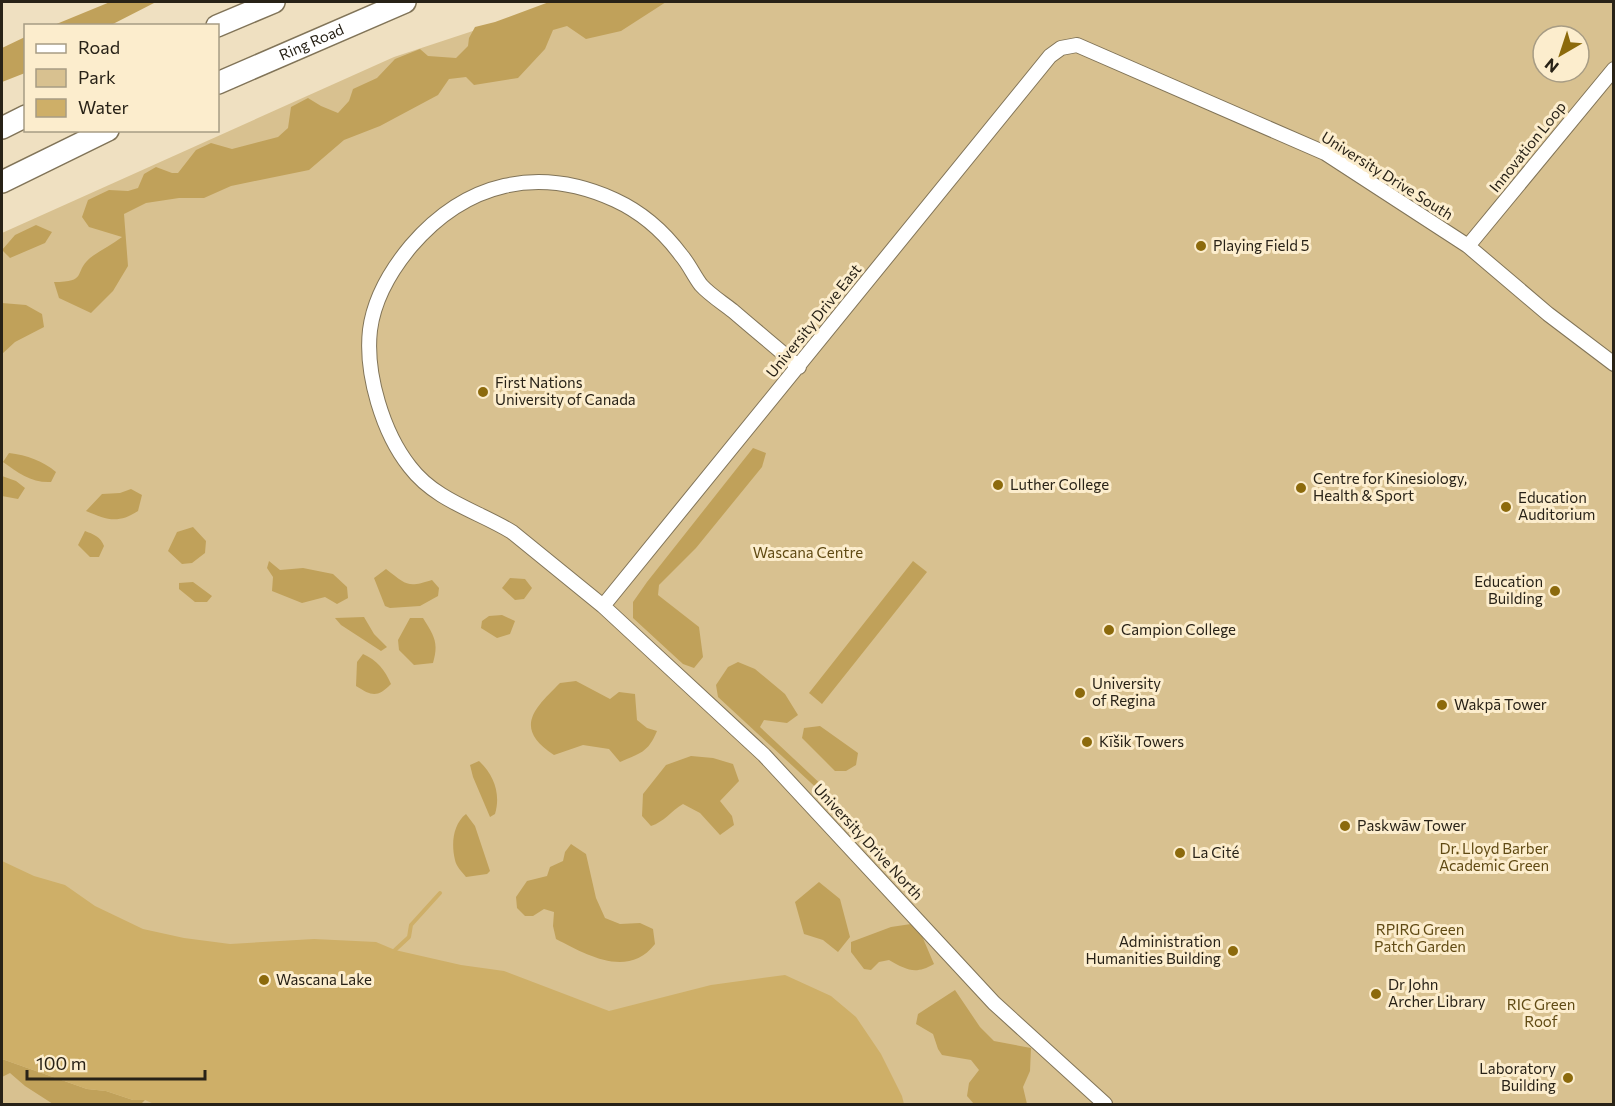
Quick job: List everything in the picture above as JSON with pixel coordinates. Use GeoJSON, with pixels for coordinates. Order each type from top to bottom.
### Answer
{"type":"FeatureCollection","features":[{"type":"Feature","properties":{"kind":"highway"},"geometry":{"type":"LineString","coordinates":[[219,25],[274,2]]}},
{"type":"Feature","properties":{"kind":"highway","name":"Ring Road"},"geometry":{"type":"LineString","coordinates":[[219,82],[405,2]]}},
{"type":"Feature","properties":{"kind":"highway"},"geometry":{"type":"LineString","coordinates":[[2,128],[24,117]]}},
{"type":"Feature","properties":{"kind":"highway"},"geometry":{"type":"LineString","coordinates":[[2,182],[104,132]]}},
{"type":"Feature","properties":{"kind":"street","name":"University Drive South"},"geometry":{"type":"LineString","coordinates":[[1050,56],[1061,48],[1077,45],[1325,153],[1468,246],[1548,314],[1614,364]]}},
{"type":"Feature","properties":{"kind":"street","name":"University Drive East"},"geometry":{"type":"LineString","coordinates":[[603,606],[1050,56]]}},
{"type":"Feature","properties":{"kind":"street","name":"Innovation Loop"},"geometry":{"type":"LineString","coordinates":[[1468,246],[1614,69]]}},
{"type":"Feature","properties":{"kind":"street","name":"University Drive North"},"geometry":{"type":"LineString","coordinates":[[799,367],[702,285],[682,255],[646,218],[615,200],[578,188],[551,183],[517,183],[462,202],[443,214],[426,229],[389,274],[376,303],[370,331],[371,370],[378,406],[410,467],[430,487],[456,505],[497,522],[512,532],[603,606],[765,755],[994,1003],[1105,1104]]}},
{"type":"Feature","properties":{"kind":"green space","name":"Wascana Centre"},"geometry":{"type":"Polygon","coordinates":[[[561,2],[1613,2],[1613,1104],[2,1104],[2,233],[394,57],[561,2]]]}},
{"type":"Feature","properties":{"kind":"shaded area"},"geometry":{"type":"Polygon","coordinates":[[[110,2],[156,2],[113,24],[56,24],[110,2]]]}},
{"type":"Feature","properties":{"kind":"shaded area"},"geometry":{"type":"Polygon","coordinates":[[[549,2],[666,2],[621,31],[586,39],[567,26],[553,30],[545,49],[518,78],[474,85],[466,77],[449,79],[438,95],[380,126],[344,140],[309,170],[231,186],[204,198],[179,198],[146,203],[124,214],[128,266],[113,291],[91,313],[59,298],[54,282],[65,282],[76,278],[90,258],[122,237],[89,227],[82,217],[88,200],[109,190],[128,191],[138,188],[144,174],[156,167],[178,173],[196,150],[211,143],[232,149],[278,137],[288,128],[291,107],[308,98],[338,113],[349,101],[353,89],[377,78],[395,59],[420,49],[428,56],[456,58],[468,46],[469,38],[475,27],[549,2]]]}},
{"type":"Feature","properties":{"kind":"shaded area"},"geometry":{"type":"Polygon","coordinates":[[[24,37],[24,73],[2,82],[2,48],[24,37]]]}},
{"type":"Feature","properties":{"kind":"shaded area"},"geometry":{"type":"Polygon","coordinates":[[[36,225],[52,232],[45,243],[10,258],[2,250],[15,235],[36,225]]]}},
{"type":"Feature","properties":{"kind":"shaded area"},"geometry":{"type":"Polygon","coordinates":[[[2,303],[26,305],[42,314],[44,327],[15,342],[2,354],[2,303]]]}},
{"type":"Feature","properties":{"kind":"shaded area"},"geometry":{"type":"Polygon","coordinates":[[[753,448],[766,453],[762,467],[696,548],[659,585],[658,595],[699,627],[703,657],[694,668],[683,664],[633,618],[633,602],[753,448]]]}},
{"type":"Feature","properties":{"kind":"shaded area"},"geometry":{"type":"Polygon","coordinates":[[[9,453],[34,459],[51,468],[56,472],[51,482],[31,479],[14,470],[3,462],[9,453]]]}},
{"type":"Feature","properties":{"kind":"shaded area"},"geometry":{"type":"Polygon","coordinates":[[[2,476],[16,481],[25,488],[18,499],[2,496],[2,476]]]}},
{"type":"Feature","properties":{"kind":"shaded area"},"geometry":{"type":"Polygon","coordinates":[[[131,489],[142,495],[138,511],[131,515],[112,519],[86,511],[102,494],[120,493],[131,489]]]}},
{"type":"Feature","properties":{"kind":"shaded area"},"geometry":{"type":"Polygon","coordinates":[[[193,527],[206,541],[205,553],[192,563],[182,564],[168,551],[177,532],[193,527]]]}},
{"type":"Feature","properties":{"kind":"shaded area"},"geometry":{"type":"Polygon","coordinates":[[[85,531],[96,536],[103,543],[99,557],[90,557],[78,545],[85,531]]]}},
{"type":"Feature","properties":{"kind":"shaded area"},"geometry":{"type":"Polygon","coordinates":[[[269,561],[280,570],[303,568],[333,574],[347,587],[348,598],[337,604],[325,597],[302,603],[272,591],[273,577],[267,568],[269,561]]]}},
{"type":"Feature","properties":{"kind":"shaded area"},"geometry":{"type":"Polygon","coordinates":[[[913,561],[927,572],[822,704],[809,693],[913,561]]]}},
{"type":"Feature","properties":{"kind":"shaded area"},"geometry":{"type":"Polygon","coordinates":[[[386,569],[407,583],[417,584],[432,580],[439,588],[438,596],[420,606],[390,608],[385,606],[374,578],[386,569]]]}},
{"type":"Feature","properties":{"kind":"shaded area"},"geometry":{"type":"Polygon","coordinates":[[[510,578],[525,579],[532,588],[524,599],[515,600],[502,588],[510,578]]]}},
{"type":"Feature","properties":{"kind":"shaded area"},"geometry":{"type":"Polygon","coordinates":[[[193,582],[212,596],[207,602],[195,602],[179,589],[179,583],[193,582]]]}},
{"type":"Feature","properties":{"kind":"shaded area"},"geometry":{"type":"Polygon","coordinates":[[[502,615],[515,621],[510,634],[497,638],[481,628],[482,621],[489,616],[502,615]]]}},
{"type":"Feature","properties":{"kind":"shaded area"},"geometry":{"type":"Polygon","coordinates":[[[364,617],[374,634],[387,647],[381,651],[341,625],[335,618],[364,617]]]}},
{"type":"Feature","properties":{"kind":"shaded area"},"geometry":{"type":"Polygon","coordinates":[[[410,618],[423,618],[433,635],[436,650],[433,663],[414,665],[399,650],[398,640],[410,618]]]}},
{"type":"Feature","properties":{"kind":"shaded area"},"geometry":{"type":"Polygon","coordinates":[[[363,654],[380,666],[391,684],[382,692],[374,694],[356,686],[357,662],[363,654]]]}},
{"type":"Feature","properties":{"kind":"shaded area"},"geometry":{"type":"Polygon","coordinates":[[[738,662],[755,669],[785,694],[798,715],[787,723],[764,720],[760,727],[826,789],[823,794],[718,697],[716,685],[728,667],[738,662]]]}},
{"type":"Feature","properties":{"kind":"shaded area"},"geometry":{"type":"Polygon","coordinates":[[[576,681],[610,699],[619,692],[635,694],[637,720],[647,728],[657,731],[647,748],[620,762],[609,749],[583,745],[554,755],[541,745],[531,727],[536,710],[560,683],[576,681]]]}},
{"type":"Feature","properties":{"kind":"shaded area"},"geometry":{"type":"Polygon","coordinates":[[[820,726],[858,753],[856,765],[846,771],[835,771],[802,738],[804,728],[820,726]]]}},
{"type":"Feature","properties":{"kind":"shaded area"},"geometry":{"type":"Polygon","coordinates":[[[691,756],[713,758],[733,764],[739,781],[720,801],[732,816],[734,825],[720,835],[700,813],[683,804],[660,822],[651,826],[642,816],[643,794],[666,765],[691,756]]]}},
{"type":"Feature","properties":{"kind":"shaded area"},"geometry":{"type":"Polygon","coordinates":[[[479,761],[489,772],[497,792],[497,807],[495,814],[490,817],[470,765],[479,761]]]}},
{"type":"Feature","properties":{"kind":"shaded area"},"geometry":{"type":"Polygon","coordinates":[[[466,814],[475,826],[490,871],[487,874],[466,877],[456,862],[453,847],[454,835],[458,823],[466,814]]]}},
{"type":"Feature","properties":{"kind":"shaded area"},"geometry":{"type":"Polygon","coordinates":[[[571,844],[586,854],[596,898],[605,918],[620,924],[640,923],[653,929],[655,944],[644,954],[632,960],[620,962],[594,957],[556,939],[553,926],[554,912],[544,909],[533,916],[525,916],[517,908],[516,897],[527,881],[547,876],[550,867],[563,861],[565,852],[571,844]]]}},
{"type":"Feature","properties":{"kind":"shaded area"},"geometry":{"type":"Polygon","coordinates":[[[819,882],[840,899],[850,937],[838,952],[823,940],[804,934],[795,902],[819,882]]]}},
{"type":"Feature","properties":{"kind":"shaded area"},"geometry":{"type":"Polygon","coordinates":[[[911,924],[922,936],[934,964],[911,970],[889,960],[879,962],[871,970],[864,969],[851,952],[851,942],[891,927],[911,924]]]}},
{"type":"Feature","properties":{"kind":"shaded area"},"geometry":{"type":"Polygon","coordinates":[[[955,990],[980,1027],[994,1041],[1031,1048],[1030,1071],[1023,1087],[1027,1104],[974,1104],[967,1096],[969,1083],[979,1070],[971,1060],[942,1055],[933,1034],[916,1024],[918,1014],[955,990]]]}},
{"type":"Feature","properties":{"kind":"shaded area"},"geometry":{"type":"Polygon","coordinates":[[[2,1059],[87,1089],[106,1091],[133,1100],[145,1100],[141,1104],[53,1104],[10,1073],[2,1077],[2,1059]]]}},
{"type":"Feature","properties":{"kind":"water","name":"Wascana Lake"},"geometry":{"type":"Polygon","coordinates":[[[2,861],[34,876],[65,885],[95,906],[143,929],[184,938],[230,944],[314,939],[376,942],[395,950],[461,965],[504,971],[609,1011],[711,985],[785,975],[831,996],[856,1017],[881,1054],[904,1104],[154,1104],[106,1091],[87,1089],[2,1059],[2,861]]]}},
{"type":"Feature","properties":{"kind":"waterway"},"geometry":{"type":"LineString","coordinates":[[395,950],[409,937],[411,925],[440,893]]}},
{"type":"Feature","properties":{"kind":"place","name":"Playing Field 5"},"geometry":{"type":"Point","coordinates":[1201,246]}},
{"type":"Feature","properties":{"kind":"place","name":"First Nations University of Canada"},"geometry":{"type":"Point","coordinates":[483,392]}},
{"type":"Feature","properties":{"kind":"place","name":"Luther College"},"geometry":{"type":"Point","coordinates":[998,485]}},
{"type":"Feature","properties":{"kind":"place","name":"Centre for Kinesiology, Health & Sport"},"geometry":{"type":"Point","coordinates":[1301,488]}},
{"type":"Feature","properties":{"kind":"place","name":"Education Auditorium"},"geometry":{"type":"Point","coordinates":[1506,507]}},
{"type":"Feature","properties":{"kind":"place","name":"Education Building"},"geometry":{"type":"Point","coordinates":[1555,591]}},
{"type":"Feature","properties":{"kind":"place","name":"Campion College"},"geometry":{"type":"Point","coordinates":[1109,630]}},
{"type":"Feature","properties":{"kind":"place","name":"University of Regina"},"geometry":{"type":"Point","coordinates":[1080,693]}},
{"type":"Feature","properties":{"kind":"place","name":"Wakpā Tower"},"geometry":{"type":"Point","coordinates":[1442,705]}},
{"type":"Feature","properties":{"kind":"place","name":"Kīšik Towers"},"geometry":{"type":"Point","coordinates":[1087,742]}},
{"type":"Feature","properties":{"kind":"place","name":"Paskwāw Tower"},"geometry":{"type":"Point","coordinates":[1345,826]}},
{"type":"Feature","properties":{"kind":"place","name":"La Cité"},"geometry":{"type":"Point","coordinates":[1180,853]}},
{"type":"Feature","properties":{"kind":"place","name":"Administration Humanities Building"},"geometry":{"type":"Point","coordinates":[1233,951]}},
{"type":"Feature","properties":{"kind":"place","name":"Wascana Lake"},"geometry":{"type":"Point","coordinates":[264,980]}},
{"type":"Feature","properties":{"kind":"place","name":"Dr John Archer Library"},"geometry":{"type":"Point","coordinates":[1376,994]}},
{"type":"Feature","properties":{"kind":"place","name":"Laboratory Building"},"geometry":{"type":"Point","coordinates":[1568,1078]}},
{"type":"Feature","properties":{"kind":"park label","name":"Dr. Lloyd Barber Academic Green"},"geometry":{"type":"Point","coordinates":[1494,858]}},
{"type":"Feature","properties":{"kind":"park label","name":"RPIRG Green Patch Garden"},"geometry":{"type":"Point","coordinates":[1420,938]}},
{"type":"Feature","properties":{"kind":"park label","name":"RIC Green Roof"},"geometry":{"type":"Point","coordinates":[1541,1014]}}]}
